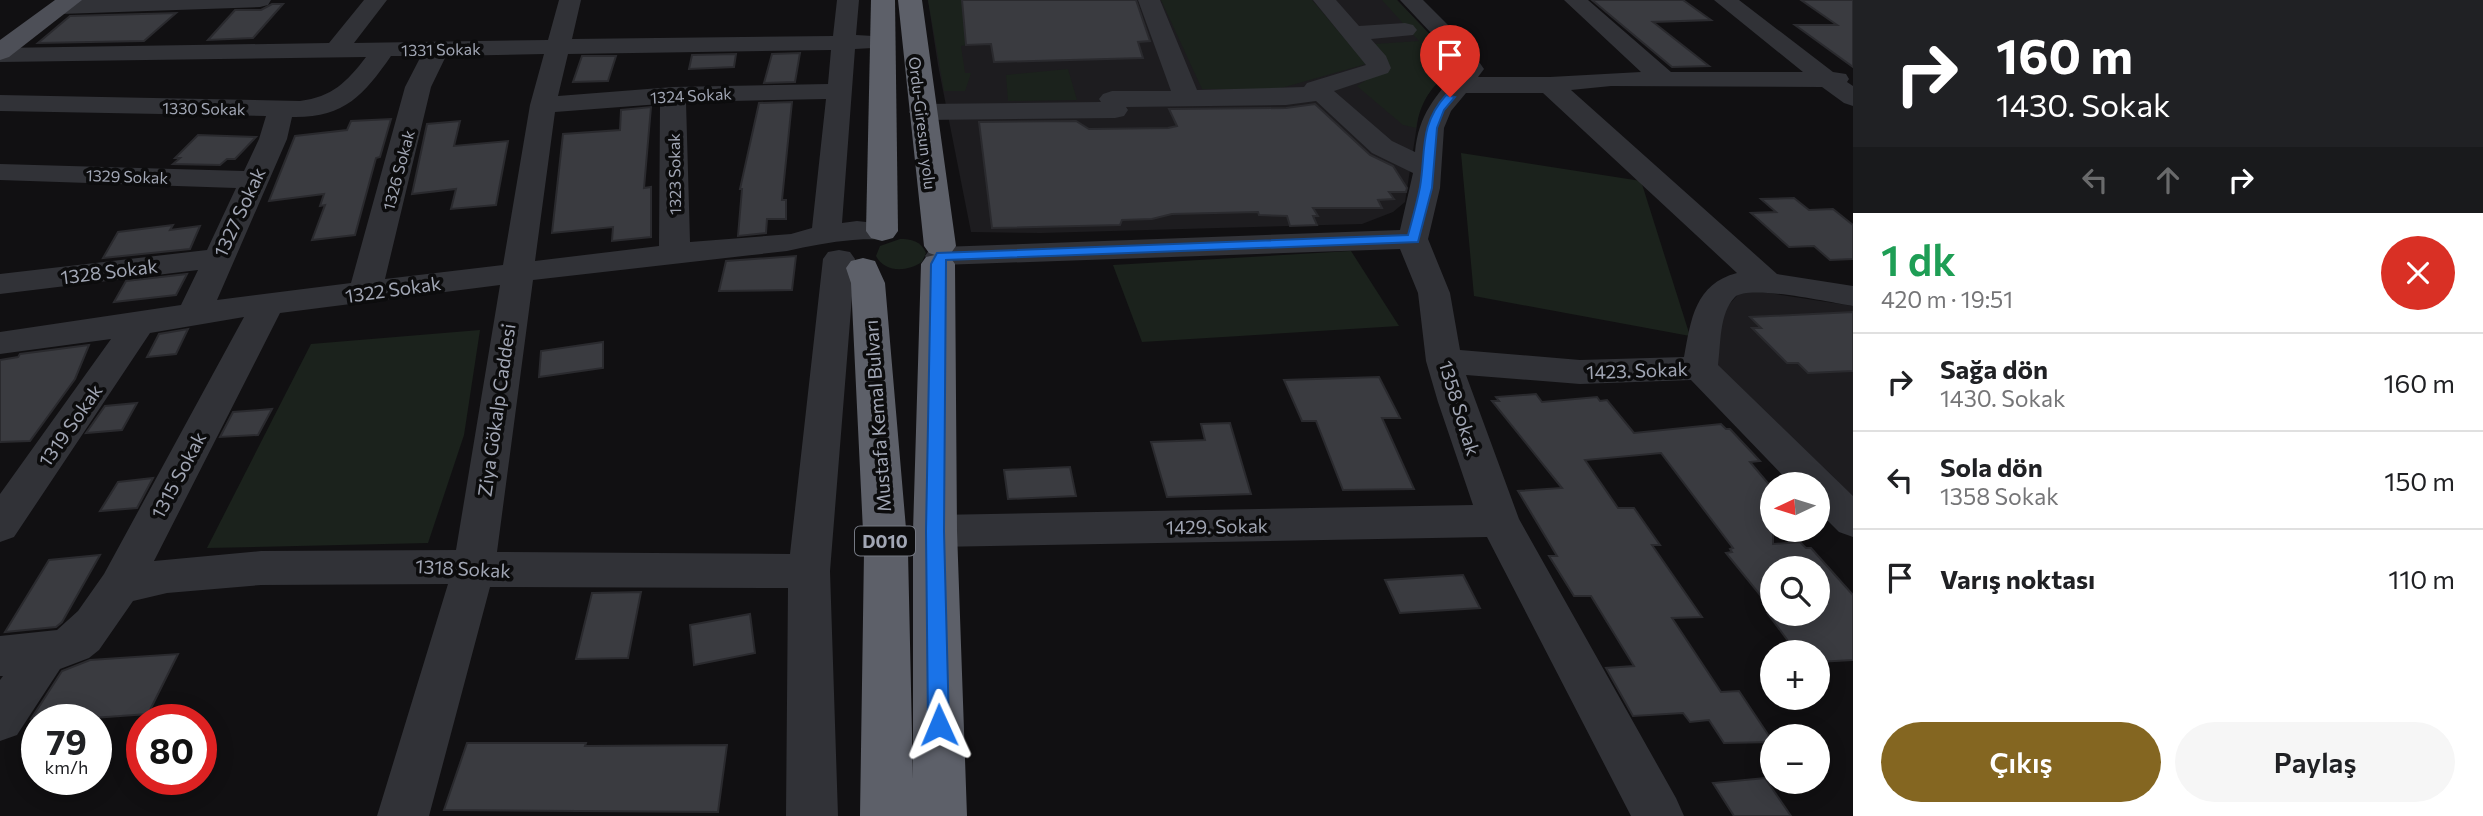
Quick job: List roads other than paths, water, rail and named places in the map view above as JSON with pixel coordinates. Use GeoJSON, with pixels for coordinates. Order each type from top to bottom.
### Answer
{"type":"FeatureCollection","features":[{"type":"Feature","properties":{"kind":"highway","name":"Ordu-Giresun yolu"},"geometry":{"type":"LineString","coordinates":[[883,0],[882,42],[893,258]]}},
{"type":"Feature","properties":{"kind":"highway","name":"Ordu-Giresun yolu"},"geometry":{"type":"LineString","coordinates":[[893,258],[922,112],[910,0]]}},
{"type":"Feature","properties":{"kind":"highway","name":"D010"},"geometry":{"type":"LineString","coordinates":[[893,258],[935,531],[940,816]]}},
{"type":"Feature","properties":{"kind":"highway","name":"Mustafa Kemal Bulvarı"},"geometry":{"type":"LineString","coordinates":[[887,816],[886,552],[868,292],[893,258]]}},
{"type":"Feature","properties":{"kind":"main road"},"geometry":{"type":"LineString","coordinates":[[0,54],[66,4]]}},
{"type":"Feature","properties":{"kind":"street"},"geometry":{"type":"LineString","coordinates":[[66,4],[260,0]]}},
{"type":"Feature","properties":{"kind":"street"},"geometry":{"type":"LineString","coordinates":[[335,51],[376,0]]}},
{"type":"Feature","properties":{"kind":"street","name":"Ziya Gökalp Caddesi"},"geometry":{"type":"LineString","coordinates":[[403,816],[474,567],[543,105],[570,0]]}},
{"type":"Feature","properties":{"kind":"street"},"geometry":{"type":"LineString","coordinates":[[812,816],[808,571],[893,258],[840,91],[848,0]]}},
{"type":"Feature","properties":{"kind":"street"},"geometry":{"type":"LineString","coordinates":[[1149,0],[1187,98]]}},
{"type":"Feature","properties":{"kind":"street"},"geometry":{"type":"LineString","coordinates":[[1575,0],[1664,79]]}},
{"type":"Feature","properties":{"kind":"street"},"geometry":{"type":"LineString","coordinates":[[1725,0],[1841,79],[1853,98]]}},
{"type":"Feature","properties":{"kind":"street"},"geometry":{"type":"LineString","coordinates":[[1329,6],[1357,22],[1379,68],[1364,75],[1316,88],[1382,147],[1428,169]]}},
{"type":"Feature","properties":{"kind":"street"},"geometry":{"type":"LineString","coordinates":[[787,242],[893,258],[1413,239],[1426,188],[1431,128],[1439,109],[1472,69],[1467,60],[1408,15],[1357,22]]}},
{"type":"Feature","properties":{"kind":"street","name":"1331 Sokak"},"geometry":{"type":"LineString","coordinates":[[0,54],[882,42]]}},
{"type":"Feature","properties":{"kind":"street","name":"1326 Sokak"},"geometry":{"type":"LineString","coordinates":[[365,293],[418,87],[437,49]]}},
{"type":"Feature","properties":{"kind":"street","name":"1330 Sokak"},"geometry":{"type":"LineString","coordinates":[[0,103],[281,109],[323,107],[336,103],[351,93],[383,50]]}},
{"type":"Feature","properties":{"kind":"street"},"geometry":{"type":"LineString","coordinates":[[1461,85],[1550,85],[1611,79],[1841,79]]}},
{"type":"Feature","properties":{"kind":"street"},"geometry":{"type":"LineString","coordinates":[[1550,85],[1767,283]]}},
{"type":"Feature","properties":{"kind":"street","name":"1324 Sokak"},"geometry":{"type":"LineString","coordinates":[[543,105],[673,95],[840,91]]}},
{"type":"Feature","properties":{"kind":"street"},"geometry":{"type":"LineString","coordinates":[[922,112],[1114,104],[1187,98],[1286,97],[1322,93]]}},
{"type":"Feature","properties":{"kind":"street","name":"1323 Sokak"},"geometry":{"type":"LineString","coordinates":[[673,95],[675,253]]}},
{"type":"Feature","properties":{"kind":"street","name":"1327 Sokak"},"geometry":{"type":"LineString","coordinates":[[194,313],[272,139],[281,109]]}},
{"type":"Feature","properties":{"kind":"street","name":"1329 Sokak"},"geometry":{"type":"LineString","coordinates":[[3,175],[254,180]]}},
{"type":"Feature","properties":{"kind":"street","name":"1358 Sokak"},"geometry":{"type":"LineString","coordinates":[[1413,239],[1434,293],[1444,360],[1455,402],[1499,521],[1658,816]]}},
{"type":"Feature","properties":{"kind":"street","name":"1322 Sokak"},"geometry":{"type":"LineString","coordinates":[[0,343],[139,324],[194,313],[675,253],[787,242]]}},
{"type":"Feature","properties":{"kind":"street","name":"1328 Sokak"},"geometry":{"type":"LineString","coordinates":[[0,284],[218,258]]}},
{"type":"Feature","properties":{"kind":"street","name":"1423. Sokak"},"geometry":{"type":"LineString","coordinates":[[1444,360],[1580,372],[1700,368],[1708,314],[1724,289],[1741,282],[1767,283],[1853,296]]}},
{"type":"Feature","properties":{"kind":"street","name":"1315 Sokak"},"geometry":{"type":"LineString","coordinates":[[0,719],[64,647],[95,626],[119,587],[267,305]]}},
{"type":"Feature","properties":{"kind":"street","name":"1319 Sokak"},"geometry":{"type":"LineString","coordinates":[[0,526],[139,324]]}},
{"type":"Feature","properties":{"kind":"street"},"geometry":{"type":"LineString","coordinates":[[1700,368],[1812,472]]}},
{"type":"Feature","properties":{"kind":"street"},"geometry":{"type":"LineString","coordinates":[[1830,490],[1853,521]]}},
{"type":"Feature","properties":{"kind":"street","name":"1429. Sokak"},"geometry":{"type":"LineString","coordinates":[[935,531],[1499,521]]}},
{"type":"Feature","properties":{"kind":"street","name":"1318 Sokak"},"geometry":{"type":"LineString","coordinates":[[119,587],[167,575],[261,568],[474,567],[516,571],[808,571]]}},
{"type":"Feature","properties":{"kind":"street"},"geometry":{"type":"LineString","coordinates":[[0,656],[64,647]]}}]}
